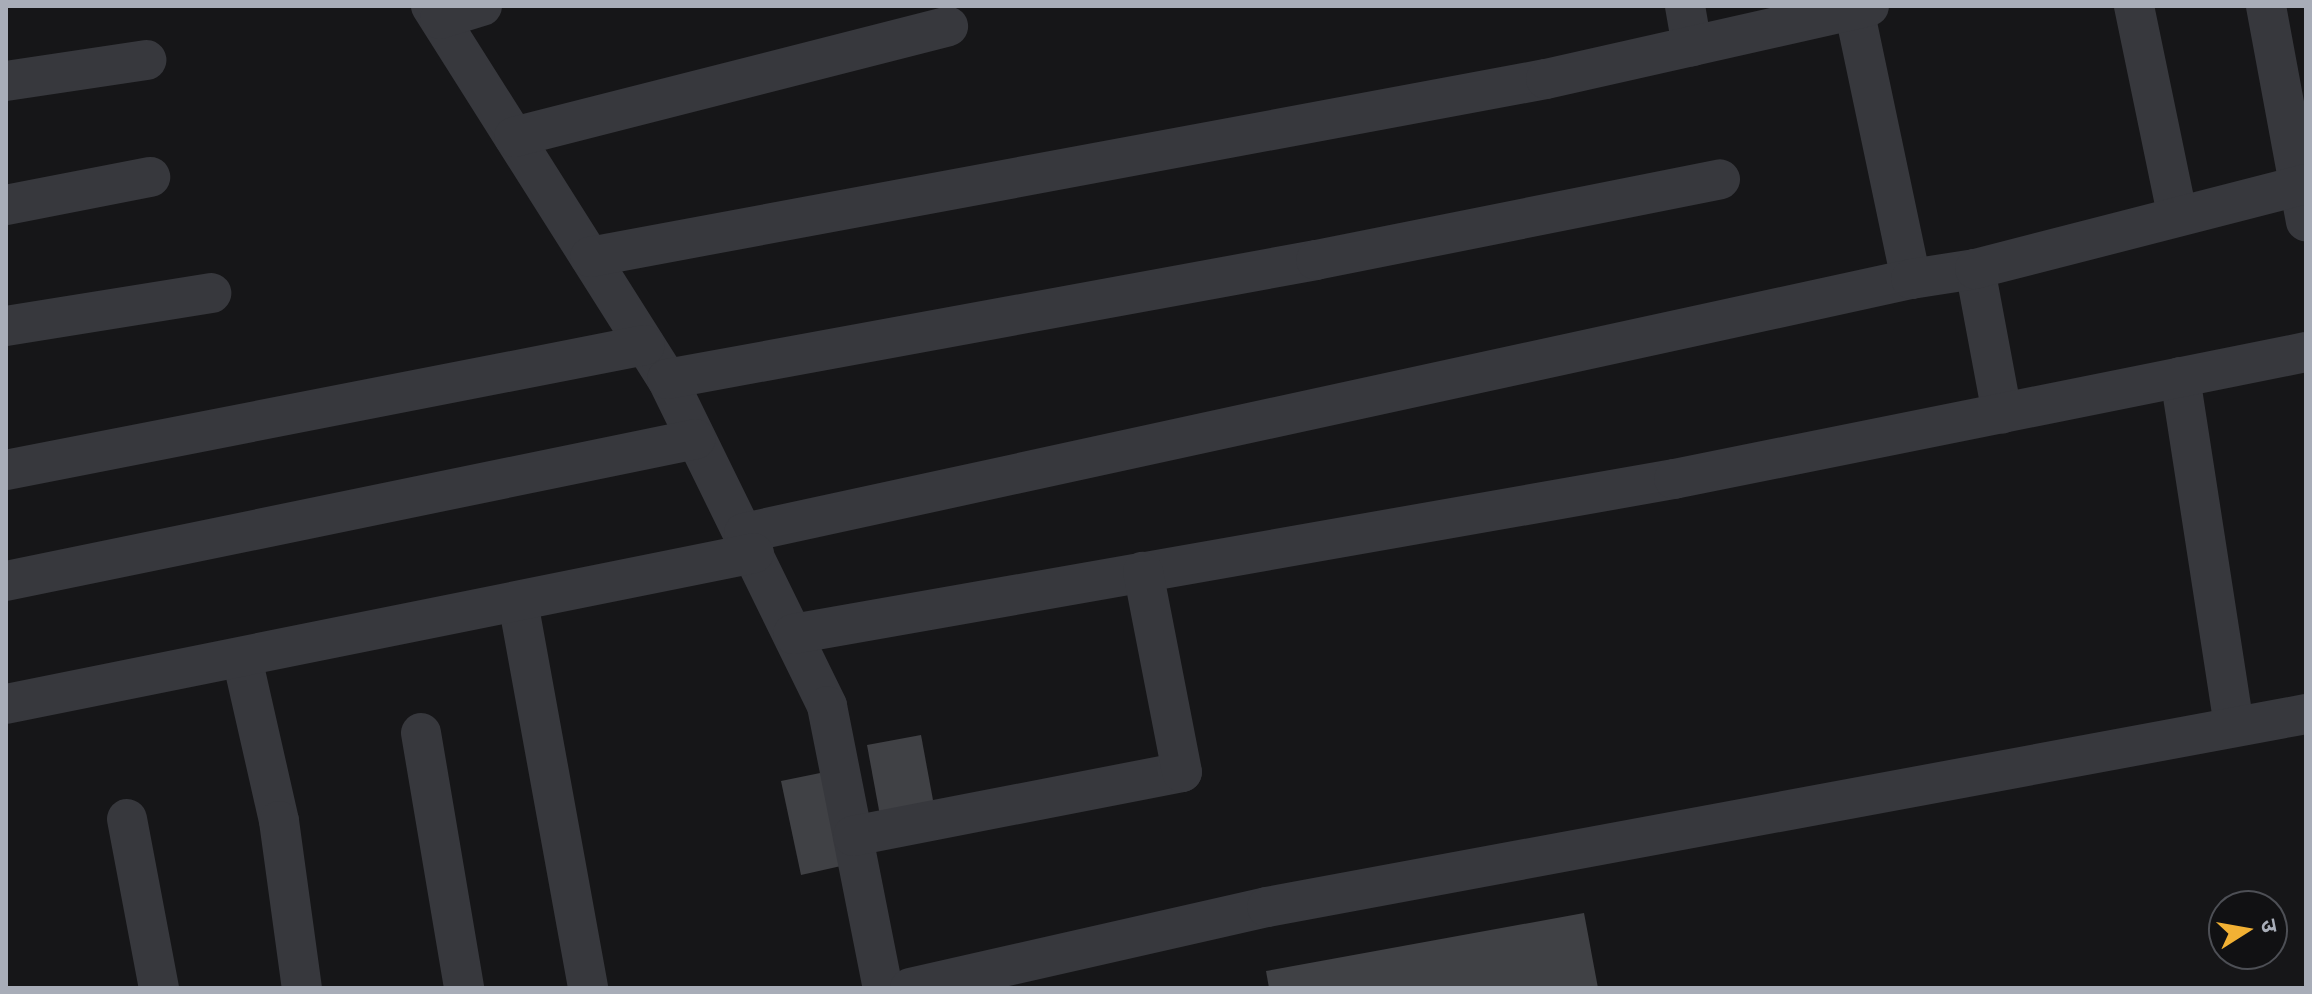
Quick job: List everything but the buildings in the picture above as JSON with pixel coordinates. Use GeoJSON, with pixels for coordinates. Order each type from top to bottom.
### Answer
{"type":"FeatureCollection","features":[{"type":"Feature","properties":{"kind":"street"},"geometry":{"type":"LineString","coordinates":[[482,6],[436,12],[667,379],[827,706],[883,988]]}},
{"type":"Feature","properties":{"kind":"street"},"geometry":{"type":"LineString","coordinates":[[1685,6],[1692,46]]}},
{"type":"Feature","properties":{"kind":"street"},"geometry":{"type":"LineString","coordinates":[[2134,6],[2177,214]]}},
{"type":"Feature","properties":{"kind":"street"},"geometry":{"type":"LineString","coordinates":[[6,704],[518,602],[749,543],[1911,279],[1975,269],[2177,214],[2304,197],[2266,6]]}},
{"type":"Feature","properties":{"kind":"street"},"geometry":{"type":"LineString","coordinates":[[590,257],[1515,85],[1692,46],[1775,16],[1862,8],[1911,279]]}},
{"type":"Feature","properties":{"kind":"street"},"geometry":{"type":"LineString","coordinates":[[514,137],[948,26]]}},
{"type":"Feature","properties":{"kind":"street"},"geometry":{"type":"LineString","coordinates":[[6,81],[146,60]]}},
{"type":"Feature","properties":{"kind":"street"},"geometry":{"type":"LineString","coordinates":[[6,205],[150,177]]}},
{"type":"Feature","properties":{"kind":"street"},"geometry":{"type":"LineString","coordinates":[[667,379],[1316,260],[1720,179]]}},
{"type":"Feature","properties":{"kind":"street"},"geometry":{"type":"LineString","coordinates":[[1975,269],[2002,413]]}},
{"type":"Feature","properties":{"kind":"street"},"geometry":{"type":"LineString","coordinates":[[6,326],[211,293]]}},
{"type":"Feature","properties":{"kind":"street"},"geometry":{"type":"LineString","coordinates":[[6,470],[645,345]]}},
{"type":"Feature","properties":{"kind":"street"},"geometry":{"type":"LineString","coordinates":[[793,634],[1674,479],[2306,352]]}},
{"type":"Feature","properties":{"kind":"street"},"geometry":{"type":"LineString","coordinates":[[2180,377],[2234,727]]}},
{"type":"Feature","properties":{"kind":"street"},"geometry":{"type":"LineString","coordinates":[[6,581],[696,439]]}},
{"type":"Feature","properties":{"kind":"street"},"geometry":{"type":"LineString","coordinates":[[853,836],[1182,772],[1143,572]]}},
{"type":"Feature","properties":{"kind":"street"},"geometry":{"type":"LineString","coordinates":[[518,602],[588,988]]}},
{"type":"Feature","properties":{"kind":"street"},"geometry":{"type":"LineString","coordinates":[[242,658],[279,821],[302,988]]}},
{"type":"Feature","properties":{"kind":"street"},"geometry":{"type":"LineString","coordinates":[[910,988],[1267,907],[2306,714]]}},
{"type":"Feature","properties":{"kind":"street"},"geometry":{"type":"LineString","coordinates":[[421,733],[464,988]]}},
{"type":"Feature","properties":{"kind":"street"},"geometry":{"type":"LineString","coordinates":[[127,819],[159,988]]}}]}
